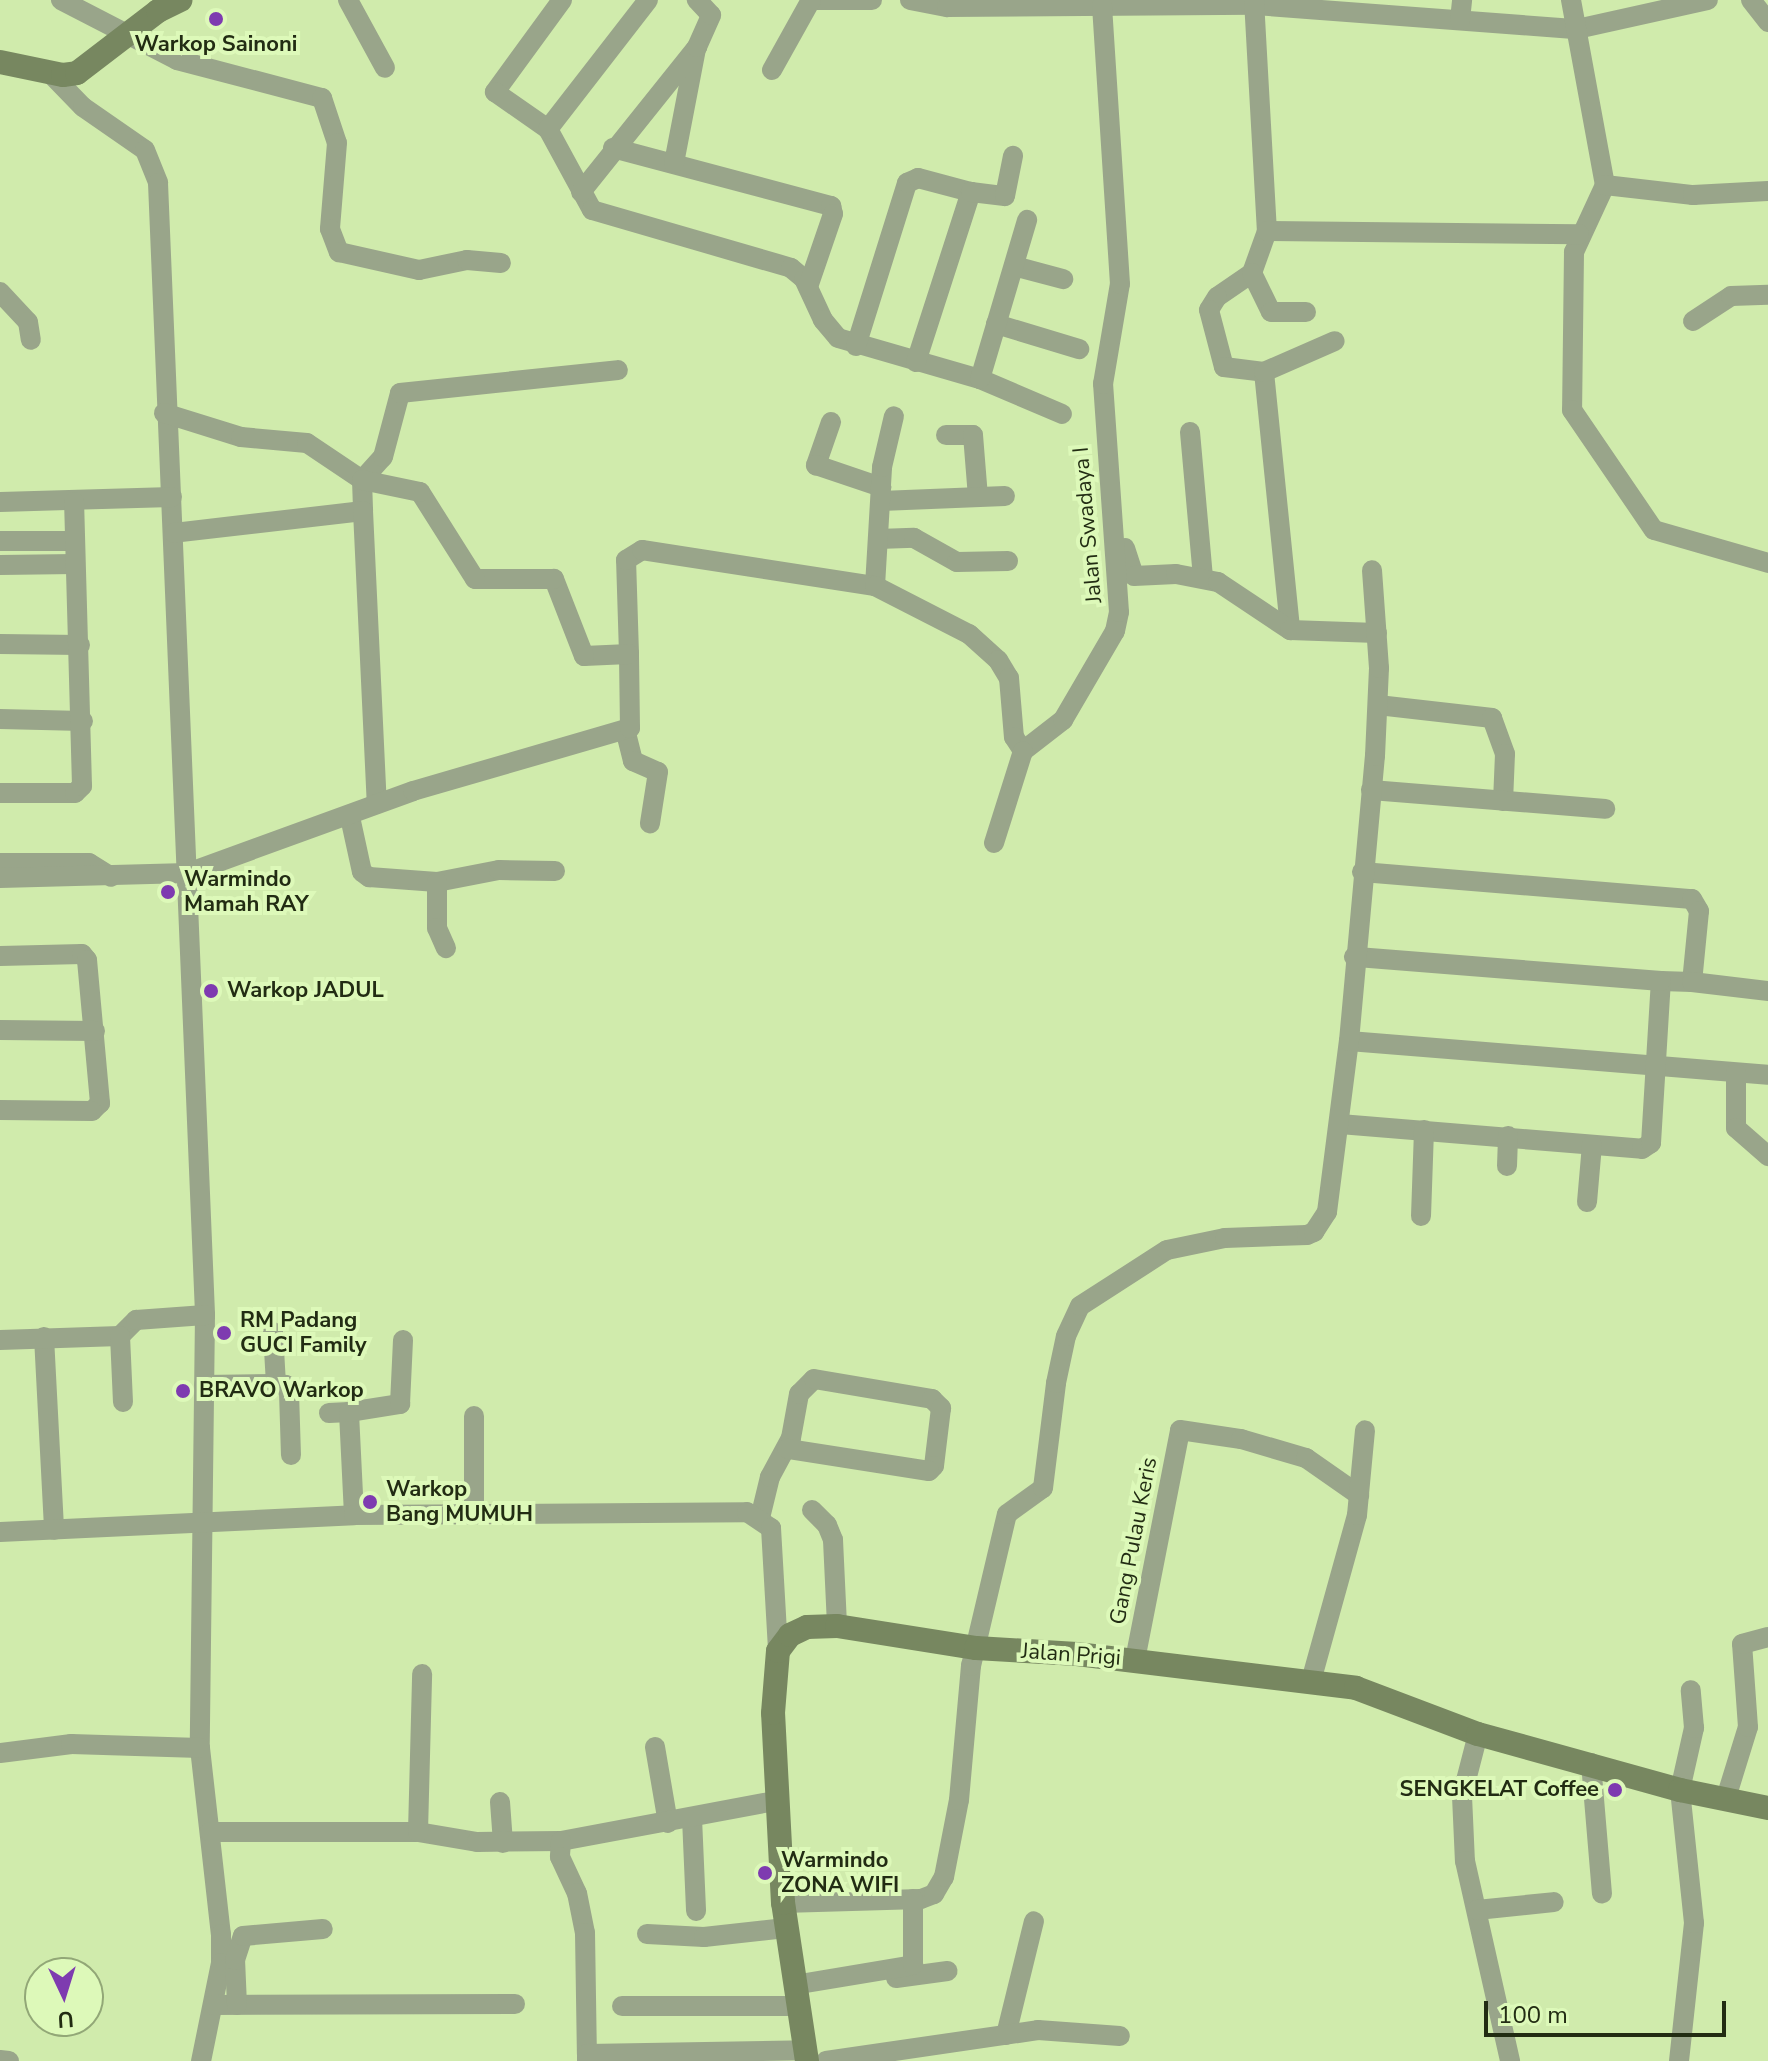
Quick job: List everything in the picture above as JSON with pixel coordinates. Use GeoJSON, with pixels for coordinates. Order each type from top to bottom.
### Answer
{"type":"FeatureCollection","features":[{"type":"Feature","properties":{"kind":"street"},"geometry":{"type":"LineString","coordinates":[[61,0],[104,54],[204,70],[322,98],[337,143],[330,229],[339,252],[419,270],[467,260],[501,263]]}},
{"type":"Feature","properties":{"kind":"street"},"geometry":{"type":"LineString","coordinates":[[0,62],[71,75],[181,0]]}},
{"type":"Feature","properties":{"kind":"street"},"geometry":{"type":"LineString","coordinates":[[348,0],[385,68]]}},
{"type":"Feature","properties":{"kind":"street"},"geometry":{"type":"LineString","coordinates":[[562,0],[495,92],[548,129],[581,192],[601,217],[784,266],[808,287],[830,330],[856,346],[980,379],[1062,414]]}},
{"type":"Feature","properties":{"kind":"street"},"geometry":{"type":"LineString","coordinates":[[548,129],[648,0]]}},
{"type":"Feature","properties":{"kind":"street"},"geometry":{"type":"LineString","coordinates":[[674,163],[697,47],[711,15],[697,0]]}},
{"type":"Feature","properties":{"kind":"street"},"geometry":{"type":"LineString","coordinates":[[772,70],[813,0],[872,0]]}},
{"type":"Feature","properties":{"kind":"street"},"geometry":{"type":"LineString","coordinates":[[910,0],[947,7],[1254,2],[1461,10],[1577,29],[1708,0]]}},
{"type":"Feature","properties":{"kind":"street"},"geometry":{"type":"LineString","coordinates":[[1571,0],[1605,185],[1579,234],[1574,252],[1570,397],[1582,430],[1654,530],[1679,541],[1768,563]]}},
{"type":"Feature","properties":{"kind":"street"},"geometry":{"type":"LineString","coordinates":[[1254,2],[1267,231],[1252,273],[1212,303],[1210,322],[1224,367],[1264,372],[1335,341]]}},
{"type":"Feature","properties":{"kind":"street","name":"Jalan Swadaya I"},"geometry":{"type":"LineString","coordinates":[[1023,751],[1063,720],[1117,622],[1103,384],[1120,284],[1102,6]]}},
{"type":"Feature","properties":{"kind":"street"},"geometry":{"type":"LineString","coordinates":[[581,192],[613,148],[697,47]]}},
{"type":"Feature","properties":{"kind":"street"},"geometry":{"type":"LineString","coordinates":[[83,107],[104,54]]}},
{"type":"Feature","properties":{"kind":"street"},"geometry":{"type":"LineString","coordinates":[[50,73],[83,107],[145,150],[155,167],[164,413],[174,533],[205,1315],[200,1748],[221,1934],[213,2005],[201,2061]]}},
{"type":"Feature","properties":{"kind":"street"},"geometry":{"type":"LineString","coordinates":[[613,148],[831,206],[833,214],[808,287]]}},
{"type":"Feature","properties":{"kind":"street"},"geometry":{"type":"LineString","coordinates":[[856,346],[907,183],[918,178],[971,192],[1005,196],[1013,156]]}},
{"type":"Feature","properties":{"kind":"street"},"geometry":{"type":"LineString","coordinates":[[1605,185],[1693,195],[1768,191]]}},
{"type":"Feature","properties":{"kind":"street"},"geometry":{"type":"LineString","coordinates":[[916,362],[971,192]]}},
{"type":"Feature","properties":{"kind":"street"},"geometry":{"type":"LineString","coordinates":[[980,379],[1027,220]]}},
{"type":"Feature","properties":{"kind":"street"},"geometry":{"type":"LineString","coordinates":[[1267,231],[1579,234]]}},
{"type":"Feature","properties":{"kind":"street"},"geometry":{"type":"LineString","coordinates":[[1014,266],[1063,279]]}},
{"type":"Feature","properties":{"kind":"street"},"geometry":{"type":"LineString","coordinates":[[1252,273],[1271,312],[1306,312]]}},
{"type":"Feature","properties":{"kind":"street"},"geometry":{"type":"LineString","coordinates":[[0,292],[28,322],[31,340]]}},
{"type":"Feature","properties":{"kind":"street"},"geometry":{"type":"LineString","coordinates":[[1693,321],[1723,299],[1768,295]]}},
{"type":"Feature","properties":{"kind":"street"},"geometry":{"type":"LineString","coordinates":[[996,324],[1079,349]]}},
{"type":"Feature","properties":{"kind":"street"},"geometry":{"type":"LineString","coordinates":[[377,804],[363,511],[369,472],[387,445],[395,401],[408,390],[618,370]]}},
{"type":"Feature","properties":{"kind":"street"},"geometry":{"type":"LineString","coordinates":[[1264,372],[1290,630]]}},
{"type":"Feature","properties":{"kind":"street"},"geometry":{"type":"LineString","coordinates":[[1103,384],[1115,429],[1129,570],[1140,578],[1203,577],[1290,630],[1377,640]]}},
{"type":"Feature","properties":{"kind":"street"},"geometry":{"type":"LineString","coordinates":[[164,413],[241,437],[307,443],[420,492],[475,579],[554,579],[584,656],[629,654]]}},
{"type":"Feature","properties":{"kind":"street"},"geometry":{"type":"LineString","coordinates":[[875,586],[881,494],[894,416]]}},
{"type":"Feature","properties":{"kind":"street"},"geometry":{"type":"LineString","coordinates":[[831,422],[816,465],[881,494],[1005,496]]}},
{"type":"Feature","properties":{"kind":"street"},"geometry":{"type":"LineString","coordinates":[[1190,432],[1203,577]]}},
{"type":"Feature","properties":{"kind":"street"},"geometry":{"type":"LineString","coordinates":[[946,435],[973,435],[978,497]]}},
{"type":"Feature","properties":{"kind":"street"},"geometry":{"type":"LineString","coordinates":[[0,502],[172,497]]}},
{"type":"Feature","properties":{"kind":"street"},"geometry":{"type":"LineString","coordinates":[[0,793],[79,793],[83,721],[74,502]]}},
{"type":"Feature","properties":{"kind":"street"},"geometry":{"type":"LineString","coordinates":[[174,533],[363,511]]}},
{"type":"Feature","properties":{"kind":"street"},"geometry":{"type":"LineString","coordinates":[[878,539],[914,538],[957,562],[1008,561]]}},
{"type":"Feature","properties":{"kind":"street"},"geometry":{"type":"LineString","coordinates":[[0,541],[74,541]]}},
{"type":"Feature","properties":{"kind":"street"},"geometry":{"type":"LineString","coordinates":[[650,823],[658,772],[633,761],[626,733],[631,721],[626,560],[635,551],[875,586],[969,634],[998,660],[1009,678],[1014,737],[1023,751],[994,843]]}},
{"type":"Feature","properties":{"kind":"street"},"geometry":{"type":"LineString","coordinates":[[0,565],[75,564]]}},
{"type":"Feature","properties":{"kind":"street"},"geometry":{"type":"LineString","coordinates":[[783,1903],[913,1899],[934,1894],[944,1877],[959,1800],[976,1648],[1007,1514],[1043,1488],[1061,1360],[1080,1306],[1097,1291],[1188,1243],[1314,1232],[1327,1212],[1349,1041],[1378,705],[1379,668],[1372,570]]}},
{"type":"Feature","properties":{"kind":"street"},"geometry":{"type":"LineString","coordinates":[[0,644],[80,645]]}},
{"type":"Feature","properties":{"kind":"street"},"geometry":{"type":"LineString","coordinates":[[1378,705],[1492,718],[1505,754],[1503,801]]}},
{"type":"Feature","properties":{"kind":"street"},"geometry":{"type":"LineString","coordinates":[[0,719],[83,721]]}},
{"type":"Feature","properties":{"kind":"street"},"geometry":{"type":"LineString","coordinates":[[0,878],[188,873],[350,817],[377,804],[626,733]]}},
{"type":"Feature","properties":{"kind":"street"},"geometry":{"type":"LineString","coordinates":[[1371,790],[1605,809]]}},
{"type":"Feature","properties":{"kind":"street"},"geometry":{"type":"LineString","coordinates":[[350,817],[362,872],[437,882],[499,870],[555,871]]}},
{"type":"Feature","properties":{"kind":"street"},"geometry":{"type":"LineString","coordinates":[[0,863],[89,863],[111,877]]}},
{"type":"Feature","properties":{"kind":"street"},"geometry":{"type":"LineString","coordinates":[[1362,872],[1692,899],[1699,911],[1692,982]]}},
{"type":"Feature","properties":{"kind":"street"},"geometry":{"type":"LineString","coordinates":[[437,882],[437,928],[446,948]]}},
{"type":"Feature","properties":{"kind":"street"},"geometry":{"type":"LineString","coordinates":[[0,956],[82,954],[87,960],[95,1031],[96,1110],[0,1110]]}},
{"type":"Feature","properties":{"kind":"street"},"geometry":{"type":"LineString","coordinates":[[1354,957],[1692,982],[1768,991]]}},
{"type":"Feature","properties":{"kind":"street"},"geometry":{"type":"LineString","coordinates":[[1340,1124],[1648,1147],[1657,1063],[1661,981]]}},
{"type":"Feature","properties":{"kind":"street"},"geometry":{"type":"LineString","coordinates":[[0,1030],[95,1031]]}},
{"type":"Feature","properties":{"kind":"street"},"geometry":{"type":"LineString","coordinates":[[1349,1041],[1657,1063],[1768,1075]]}},
{"type":"Feature","properties":{"kind":"street"},"geometry":{"type":"LineString","coordinates":[[1736,1073],[1736,1128],[1768,1156]]}},
{"type":"Feature","properties":{"kind":"street"},"geometry":{"type":"LineString","coordinates":[[1421,1216],[1424,1130]]}},
{"type":"Feature","properties":{"kind":"street"},"geometry":{"type":"LineString","coordinates":[[1507,1166],[1508,1136]]}},
{"type":"Feature","properties":{"kind":"street"},"geometry":{"type":"LineString","coordinates":[[1587,1202],[1592,1145]]}},
{"type":"Feature","properties":{"kind":"street"},"geometry":{"type":"LineString","coordinates":[[0,1340],[120,1336],[136,1320],[205,1315]]}},
{"type":"Feature","properties":{"kind":"street"},"geometry":{"type":"LineString","coordinates":[[273,1332],[276,1384]]}},
{"type":"Feature","properties":{"kind":"street"},"geometry":{"type":"LineString","coordinates":[[120,1336],[123,1402]]}},
{"type":"Feature","properties":{"kind":"street"},"geometry":{"type":"LineString","coordinates":[[44,1337],[54,1530]]}},
{"type":"Feature","properties":{"kind":"street"},"geometry":{"type":"LineString","coordinates":[[354,1515],[339,1412],[400,1404],[403,1340]]}},
{"type":"Feature","properties":{"kind":"street"},"geometry":{"type":"LineString","coordinates":[[760,1518],[770,1477],[788,1449],[799,1394],[814,1379],[932,1399],[941,1408],[934,1466],[929,1471],[788,1449]]}},
{"type":"Feature","properties":{"kind":"street"},"geometry":{"type":"LineString","coordinates":[[204,1385],[286,1385],[289,1392],[291,1455]]}},
{"type":"Feature","properties":{"kind":"street"},"geometry":{"type":"LineString","coordinates":[[474,1416],[474,1513]]}},
{"type":"Feature","properties":{"kind":"street","name":"Gang Pulau Keris"},"geometry":{"type":"LineString","coordinates":[[1135,1660],[1180,1430],[1241,1439],[1306,1458],[1359,1495]]}},
{"type":"Feature","properties":{"kind":"street"},"geometry":{"type":"LineString","coordinates":[[1311,1681],[1359,1495],[1365,1430]]}},
{"type":"Feature","properties":{"kind":"street"},"geometry":{"type":"LineString","coordinates":[[0,1532],[354,1515],[731,1510],[760,1518],[771,1528],[773,1542],[778,1651],[774,1801],[783,1903],[796,1995],[813,2057]]}},
{"type":"Feature","properties":{"kind":"street"},"geometry":{"type":"LineString","coordinates":[[812,1510],[827,1525],[833,1540],[837,1626]]}},
{"type":"Feature","properties":{"kind":"street"},"geometry":{"type":"LineString","coordinates":[[774,1599],[807,1627],[790,1635],[778,1651]]}},
{"type":"Feature","properties":{"kind":"street","name":"Jalan Prigi"},"geometry":{"type":"LineString","coordinates":[[807,1627],[837,1626],[976,1648],[1135,1660],[1311,1681],[1380,1694],[1478,1734],[1680,1790],[1768,1808]]}},
{"type":"Feature","properties":{"kind":"street"},"geometry":{"type":"LineString","coordinates":[[1726,1798],[1748,1727],[1742,1644],[1768,1637]]}},
{"type":"Feature","properties":{"kind":"street"},"geometry":{"type":"LineString","coordinates":[[418,1832],[422,1674]]}},
{"type":"Feature","properties":{"kind":"street"},"geometry":{"type":"LineString","coordinates":[[1679,2061],[1694,1923],[1680,1790],[1694,1728],[1691,1690]]}},
{"type":"Feature","properties":{"kind":"street"},"geometry":{"type":"LineString","coordinates":[[1478,1734],[1462,1796],[1462,1821],[1477,1910],[1510,2061]]}},
{"type":"Feature","properties":{"kind":"street"},"geometry":{"type":"LineString","coordinates":[[0,1753],[71,1744],[200,1748]]}},
{"type":"Feature","properties":{"kind":"street"},"geometry":{"type":"LineString","coordinates":[[655,1747],[668,1823]]}},
{"type":"Feature","properties":{"kind":"street"},"geometry":{"type":"LineString","coordinates":[[1591,1763],[1602,1894]]}},
{"type":"Feature","properties":{"kind":"street"},"geometry":{"type":"LineString","coordinates":[[210,1832],[418,1832],[503,1843],[561,1841],[774,1801]]}},
{"type":"Feature","properties":{"kind":"street"},"geometry":{"type":"LineString","coordinates":[[500,1802],[503,1843]]}},
{"type":"Feature","properties":{"kind":"street"},"geometry":{"type":"LineString","coordinates":[[692,1818],[696,1911]]}},
{"type":"Feature","properties":{"kind":"street"},"geometry":{"type":"LineString","coordinates":[[561,1841],[560,1857],[577,1893],[585,1933],[587,2058],[813,2057],[1006,2035],[1084,2030],[1120,2036]]}},
{"type":"Feature","properties":{"kind":"street"},"geometry":{"type":"LineString","coordinates":[[796,1995],[913,1965],[913,1899]]}},
{"type":"Feature","properties":{"kind":"street"},"geometry":{"type":"LineString","coordinates":[[1477,1910],[1554,1902]]}},
{"type":"Feature","properties":{"kind":"street"},"geometry":{"type":"LineString","coordinates":[[1006,2035],[1034,1921]]}},
{"type":"Feature","properties":{"kind":"street"},"geometry":{"type":"LineString","coordinates":[[647,1934],[696,1937],[786,1928]]}},
{"type":"Feature","properties":{"kind":"street"},"geometry":{"type":"LineString","coordinates":[[237,2005],[235,1960],[243,1936],[323,1929]]}},
{"type":"Feature","properties":{"kind":"street"},"geometry":{"type":"LineString","coordinates":[[622,2006],[796,1995],[948,1971]]}},
{"type":"Feature","properties":{"kind":"street"},"geometry":{"type":"LineString","coordinates":[[213,2005],[515,2004]]}},
{"type":"Feature","properties":{"kind":"street"},"geometry":{"type":"LineString","coordinates":[[0,2060],[9,2061]]}},
{"type":"Feature","properties":{"kind":"place","name":"Warkop Sainoni"},"geometry":{"type":"Point","coordinates":[216,19]}},
{"type":"Feature","properties":{"kind":"place","name":"Warmindo Mamah RAY"},"geometry":{"type":"Point","coordinates":[168,892]}},
{"type":"Feature","properties":{"kind":"place","name":"Warkop JADUL"},"geometry":{"type":"Point","coordinates":[211,991]}},
{"type":"Feature","properties":{"kind":"place","name":"RM Padang GUCI Family"},"geometry":{"type":"Point","coordinates":[224,1333]}},
{"type":"Feature","properties":{"kind":"place","name":"BRAVO Warkop"},"geometry":{"type":"Point","coordinates":[183,1391]}},
{"type":"Feature","properties":{"kind":"place","name":"Warkop Bang MUMUH"},"geometry":{"type":"Point","coordinates":[370,1502]}},
{"type":"Feature","properties":{"kind":"place","name":"SENGKELAT Coffee"},"geometry":{"type":"Point","coordinates":[1615,1790]}},
{"type":"Feature","properties":{"kind":"place","name":"Warmindo ZONA WIFI"},"geometry":{"type":"Point","coordinates":[765,1873]}}]}
